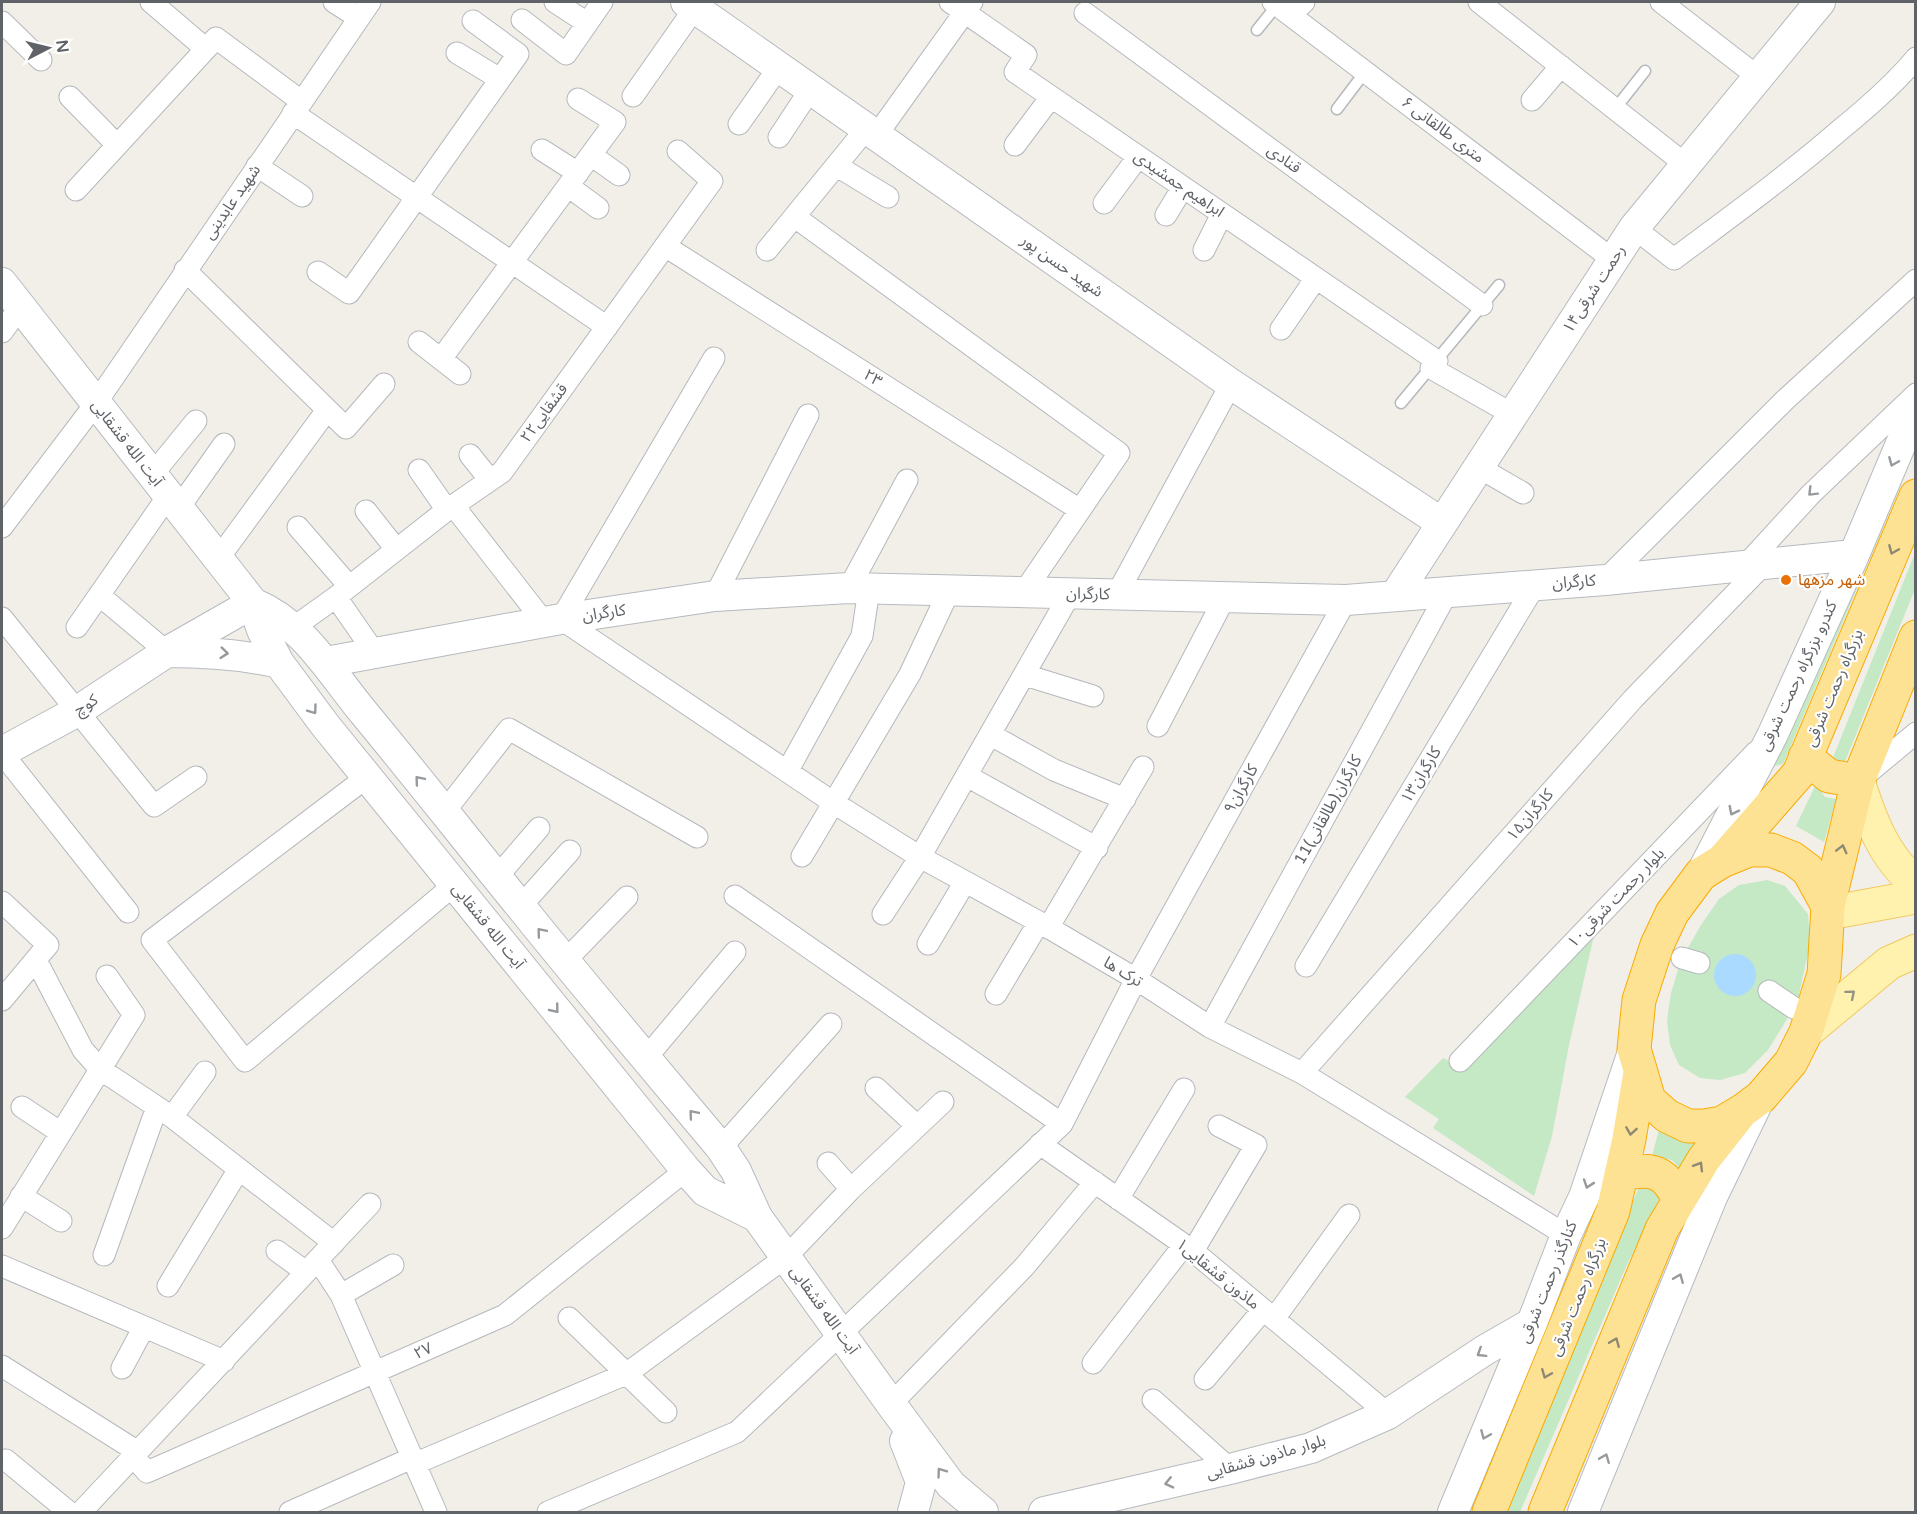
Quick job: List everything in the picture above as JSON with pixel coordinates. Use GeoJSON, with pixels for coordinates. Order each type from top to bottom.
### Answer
{"type":"FeatureCollection","features":[{"type":"Feature","properties":{"kind":"highway","name":"بزرگراه رحمت شرقی"},"geometry":{"type":"LineString","coordinates":[[1489,1512],[1613,1211],[1629,1139],[1637,1061],[1639,1000],[1657,945],[1672,913],[1798,773],[1916,496]]}},
{"type":"Feature","properties":{"kind":"highway"},"geometry":{"type":"LineString","coordinates":[[1545,1512],[1662,1229],[1704,1159],[1791,1062],[1800,1020],[1824,974],[1828,909],[1858,781],[1916,637]]}},
{"type":"Feature","properties":{"kind":"highway"},"geometry":{"type":"LineString","coordinates":[[1805,758],[1829,776],[1858,781]]}},
{"type":"Feature","properties":{"kind":"highway"},"geometry":{"type":"LineString","coordinates":[[1712,868],[1749,850],[1771,850],[1792,858],[1808,870],[1828,909]]}},
{"type":"Feature","properties":{"kind":"highway"},"geometry":{"type":"LineString","coordinates":[[1637,1061],[1649,1100],[1667,1116],[1688,1126],[1704,1126],[1722,1122],[1751,1104]]}},
{"type":"Feature","properties":{"kind":"highway"},"geometry":{"type":"LineString","coordinates":[[1621,1174],[1652,1172],[1665,1177],[1672,1185],[1679,1200]]}},
{"type":"Feature","properties":{"kind":"main road"},"geometry":{"type":"LineString","coordinates":[[1858,781],[1868,814],[1888,852],[1900,869],[1916,883]]}},
{"type":"Feature","properties":{"kind":"main road"},"geometry":{"type":"LineString","coordinates":[[1828,909],[1916,897]]}},
{"type":"Feature","properties":{"kind":"main road"},"geometry":{"type":"LineString","coordinates":[[1800,1020],[1889,963],[1916,951]]}},
{"type":"Feature","properties":{"kind":"street"},"geometry":{"type":"LineString","coordinates":[[151,2],[206,49]]}},
{"type":"Feature","properties":{"kind":"street"},"geometry":{"type":"LineString","coordinates":[[334,2],[364,10]]}},
{"type":"Feature","properties":{"kind":"street"},"geometry":{"type":"LineString","coordinates":[[555,2],[587,23]]}},
{"type":"Feature","properties":{"kind":"street"},"geometry":{"type":"LineString","coordinates":[[522,20],[566,54],[602,2]]}},
{"type":"Feature","properties":{"kind":"street"},"geometry":{"type":"LineString","coordinates":[[1479,2],[1685,164]]}},
{"type":"Feature","properties":{"kind":"street"},"geometry":{"type":"LineString","coordinates":[[1661,2],[1758,77]]}},
{"type":"Feature","properties":{"kind":"street","name":"۱۴رحمت شرقی"},"geometry":{"type":"LineString","coordinates":[[1395,596],[1634,228],[1818,2]]}},
{"type":"Feature","properties":{"kind":"street"},"geometry":{"type":"LineString","coordinates":[[633,96],[693,4]]}},
{"type":"Feature","properties":{"kind":"street","name":"شهید حسن پور"},"geometry":{"type":"LineString","coordinates":[[693,4],[810,90],[1231,384],[1442,523]]}},
{"type":"Feature","properties":{"kind":"street"},"geometry":{"type":"LineString","coordinates":[[767,250],[837,166],[871,133],[962,5]]}},
{"type":"Feature","properties":{"kind":"street","name":"ابراهیم جمشیدی"},"geometry":{"type":"LineString","coordinates":[[962,5],[1026,55],[1015,72],[1316,278],[1434,364],[1512,414]]}},
{"type":"Feature","properties":{"kind":"street","name":"۶ متری طالقانی"},"geometry":{"type":"LineString","coordinates":[[1286,6],[1365,72],[1612,259]]}},
{"type":"Feature","properties":{"kind":"street","name":"شهید عابدینی"},"geometry":{"type":"LineString","coordinates":[[2,527],[96,403],[364,10]]}},
{"type":"Feature","properties":{"kind":"street","name":"قنادی"},"geometry":{"type":"LineString","coordinates":[[1085,13],[1482,306]]}},
{"type":"Feature","properties":{"kind":"street"},"geometry":{"type":"LineString","coordinates":[[318,272],[349,293],[518,54],[473,21]]}},
{"type":"Feature","properties":{"kind":"street"},"geometry":{"type":"LineString","coordinates":[[2,22],[40,60]]}},
{"type":"Feature","properties":{"kind":"street"},"geometry":{"type":"LineString","coordinates":[[76,190],[216,38],[297,107],[417,197],[607,327]]}},
{"type":"Feature","properties":{"kind":"street"},"geometry":{"type":"LineString","coordinates":[[458,53],[500,79]]}},
{"type":"Feature","properties":{"kind":"street"},"geometry":{"type":"LineString","coordinates":[[1634,228],[1674,259],[1815,152],[1864,111],[1916,58]]}},
{"type":"Feature","properties":{"kind":"street"},"geometry":{"type":"LineString","coordinates":[[1532,100],[1561,66]]}},
{"type":"Feature","properties":{"kind":"street"},"geometry":{"type":"LineString","coordinates":[[739,124],[779,67]]}},
{"type":"Feature","properties":{"kind":"street"},"geometry":{"type":"LineString","coordinates":[[779,136],[810,90]]}},
{"type":"Feature","properties":{"kind":"street"},"geometry":{"type":"LineString","coordinates":[[70,97],[117,145]]}},
{"type":"Feature","properties":{"kind":"street"},"geometry":{"type":"LineString","coordinates":[[1015,145],[1051,97]]}},
{"type":"Feature","properties":{"kind":"street"},"geometry":{"type":"LineString","coordinates":[[441,359],[615,122],[578,99]]}},
{"type":"Feature","properties":{"kind":"street"},"geometry":{"type":"LineString","coordinates":[[542,150],[598,208]]}},
{"type":"Feature","properties":{"kind":"street","name":"۲۲قشقایی"},"geometry":{"type":"LineString","coordinates":[[294,627],[450,508],[502,472],[712,181],[678,151]]}},
{"type":"Feature","properties":{"kind":"street"},"geometry":{"type":"LineString","coordinates":[[591,155],[620,175]]}},
{"type":"Feature","properties":{"kind":"street"},"geometry":{"type":"LineString","coordinates":[[1104,203],[1138,157]]}},
{"type":"Feature","properties":{"kind":"street"},"geometry":{"type":"LineString","coordinates":[[257,166],[302,196]]}},
{"type":"Feature","properties":{"kind":"street"},"geometry":{"type":"LineString","coordinates":[[837,166],[888,197]]}},
{"type":"Feature","properties":{"kind":"street"},"geometry":{"type":"LineString","coordinates":[[1166,214],[1183,187]]}},
{"type":"Feature","properties":{"kind":"street"},"geometry":{"type":"LineString","coordinates":[[1204,250],[1222,214]]}},
{"type":"Feature","properties":{"kind":"street"},"geometry":{"type":"LineString","coordinates":[[795,217],[1119,453],[1024,592]]}},
{"type":"Feature","properties":{"kind":"street","name":"۲۳"},"geometry":{"type":"LineString","coordinates":[[665,246],[1080,510]]}},
{"type":"Feature","properties":{"kind":"street"},"geometry":{"type":"LineString","coordinates":[[185,270],[346,429],[384,384]]}},
{"type":"Feature","properties":{"kind":"street"},"geometry":{"type":"LineString","coordinates":[[1281,329],[1316,278]]}},
{"type":"Feature","properties":{"kind":"street"},"geometry":{"type":"LineString","coordinates":[[1605,580],[1785,400],[1916,280]]}},
{"type":"Feature","properties":{"kind":"street","name":"آیت الله قشقایی"},"geometry":{"type":"LineString","coordinates":[[2,283],[253,603],[262,630],[279,663],[325,726],[686,1170],[705,1191],[757,1216]]}},
{"type":"Feature","properties":{"kind":"street"},"geometry":{"type":"LineString","coordinates":[[2,332],[20,307]]}},
{"type":"Feature","properties":{"kind":"street"},"geometry":{"type":"LineString","coordinates":[[419,342],[460,374]]}},
{"type":"Feature","properties":{"kind":"street"},"geometry":{"type":"LineString","coordinates":[[553,621],[714,358]]}},
{"type":"Feature","properties":{"kind":"street"},"geometry":{"type":"LineString","coordinates":[[1117,594],[1231,384]]}},
{"type":"Feature","properties":{"kind":"street","name":"۱۵کارگران"},"geometry":{"type":"LineString","coordinates":[[1302,1073],[1632,699],[1755,564],[1810,494],[1916,394]]}},
{"type":"Feature","properties":{"kind":"street","name":"کندرو بزرگراه رحمت شرقی"},"geometry":{"type":"LineString","coordinates":[[1712,868],[1854,555],[1916,408]]}},
{"type":"Feature","properties":{"kind":"street"},"geometry":{"type":"LineString","coordinates":[[218,559],[327,410]]}},
{"type":"Feature","properties":{"kind":"street"},"geometry":{"type":"LineString","coordinates":[[715,596],[808,415]]}},
{"type":"Feature","properties":{"kind":"street"},"geometry":{"type":"LineString","coordinates":[[77,627],[166,493],[196,421]]}},
{"type":"Feature","properties":{"kind":"street"},"geometry":{"type":"LineString","coordinates":[[166,493],[224,444]]}},
{"type":"Feature","properties":{"kind":"street"},"geometry":{"type":"LineString","coordinates":[[470,455],[490,480]]}},
{"type":"Feature","properties":{"kind":"street"},"geometry":{"type":"LineString","coordinates":[[1478,467],[1523,493]]}},
{"type":"Feature","properties":{"kind":"street","name":"ترک ها"},"geometry":{"type":"LineString","coordinates":[[418,470],[553,621],[920,857],[1136,979],[1210,1027],[1302,1073],[1566,1235]]}},
{"type":"Feature","properties":{"kind":"street"},"geometry":{"type":"LineString","coordinates":[[788,770],[862,636],[859,589],[907,480]]}},
{"type":"Feature","properties":{"kind":"street"},"geometry":{"type":"LineString","coordinates":[[366,511],[396,549]]}},
{"type":"Feature","properties":{"kind":"street"},"geometry":{"type":"LineString","coordinates":[[298,526],[342,591],[374,652]]}},
{"type":"Feature","properties":{"kind":"street","name":"کارگران"},"geometry":{"type":"LineString","coordinates":[[326,662],[553,621],[715,596],[859,589],[1346,600],[1605,580],[1854,555]]}},
{"type":"Feature","properties":{"kind":"street","name":"کارگران۱۳"},"geometry":{"type":"LineString","coordinates":[[1306,966],[1535,585]]}},
{"type":"Feature","properties":{"kind":"street"},"geometry":{"type":"LineString","coordinates":[[802,856],[910,674],[949,591]]}},
{"type":"Feature","properties":{"kind":"street","name":"11کارگران(طالقانی)"},"geometry":{"type":"LineString","coordinates":[[1210,1027],[1447,592]]}},
{"type":"Feature","properties":{"kind":"street"},"geometry":{"type":"LineString","coordinates":[[883,914],[920,857],[1070,594]]}},
{"type":"Feature","properties":{"kind":"street"},"geometry":{"type":"LineString","coordinates":[[99,595],[167,652],[219,653],[279,663]]}},
{"type":"Feature","properties":{"kind":"street"},"geometry":{"type":"LineString","coordinates":[[1158,726],[1225,597]]}},
{"type":"Feature","properties":{"kind":"street","name":"کارگران۹"},"geometry":{"type":"LineString","coordinates":[[1062,1124],[1136,979],[1346,600]]}},
{"type":"Feature","properties":{"kind":"street","name":"آیت الله قشقایی"},"geometry":{"type":"LineString","coordinates":[[253,603],[271,610],[294,627],[326,662],[358,706],[445,811],[520,907],[721,1148],[736,1171],[757,1216],[891,1404]]}},
{"type":"Feature","properties":{"kind":"street","name":"کوچ"},"geometry":{"type":"LineString","coordinates":[[2,753],[76,712],[167,652],[253,603]]}},
{"type":"Feature","properties":{"kind":"street"},"geometry":{"type":"LineString","coordinates":[[2,618],[154,806],[196,777]]}},
{"type":"Feature","properties":{"kind":"street"},"geometry":{"type":"LineString","coordinates":[[1025,675],[1093,696]]}},
{"type":"Feature","properties":{"kind":"street"},"geometry":{"type":"LineString","coordinates":[[445,811],[509,729],[697,837]]}},
{"type":"Feature","properties":{"kind":"street"},"geometry":{"type":"LineString","coordinates":[[1858,781],[1916,733]]}},
{"type":"Feature","properties":{"kind":"street"},"geometry":{"type":"LineString","coordinates":[[990,735],[1054,770],[1125,799]]}},
{"type":"Feature","properties":{"kind":"street","name":"۱۰بلوار رحمت شرقی"},"geometry":{"type":"LineString","coordinates":[[1460,1061],[1772,736]]}},
{"type":"Feature","properties":{"kind":"street"},"geometry":{"type":"LineString","coordinates":[[2,753],[128,912]]}},
{"type":"Feature","properties":{"kind":"street"},"geometry":{"type":"LineString","coordinates":[[996,994],[1097,848],[1143,767]]}},
{"type":"Feature","properties":{"kind":"street"},"geometry":{"type":"LineString","coordinates":[[967,776],[1097,848]]}},
{"type":"Feature","properties":{"kind":"street"},"geometry":{"type":"LineString","coordinates":[[367,777],[152,939],[245,1061],[454,885]]}},
{"type":"Feature","properties":{"kind":"street"},"geometry":{"type":"LineString","coordinates":[[497,877],[539,828]]}},
{"type":"Feature","properties":{"kind":"street"},"geometry":{"type":"LineString","coordinates":[[520,907],[570,851]]}},
{"type":"Feature","properties":{"kind":"street"},"geometry":{"type":"LineString","coordinates":[[928,944],[965,882]]}},
{"type":"Feature","properties":{"kind":"street"},"geometry":{"type":"LineString","coordinates":[[548,1512],[737,1432],[1062,1124],[735,896]]}},
{"type":"Feature","properties":{"kind":"street"},"geometry":{"type":"LineString","coordinates":[[565,961],[627,897]]}},
{"type":"Feature","properties":{"kind":"street"},"geometry":{"type":"LineString","coordinates":[[2,902],[42,953],[83,1050],[100,1069],[164,1112],[334,1243]]}},
{"type":"Feature","properties":{"kind":"street"},"geometry":{"type":"LineString","coordinates":[[646,1058],[735,952]]}},
{"type":"Feature","properties":{"kind":"street"},"geometry":{"type":"LineString","coordinates":[[2,1000],[42,953]]}},
{"type":"Feature","properties":{"kind":"street"},"geometry":{"type":"LineString","coordinates":[[4,1219],[21,1197],[134,1015],[107,976]]}},
{"type":"Feature","properties":{"kind":"street"},"geometry":{"type":"LineString","coordinates":[[1769,991],[1800,1020]]}},
{"type":"Feature","properties":{"kind":"street"},"geometry":{"type":"LineString","coordinates":[[721,1148],[831,1024]]}},
{"type":"Feature","properties":{"kind":"street","name":"کنارگذر رحمت شرقی"},"geometry":{"type":"LineString","coordinates":[[1453,1512],[1566,1235],[1584,1197],[1637,1061]]}},
{"type":"Feature","properties":{"kind":"street"},"geometry":{"type":"LineString","coordinates":[[104,1255],[164,1112],[205,1072]]}},
{"type":"Feature","properties":{"kind":"street"},"geometry":{"type":"LineString","coordinates":[[876,1088],[917,1126]]}},
{"type":"Feature","properties":{"kind":"street"},"geometry":{"type":"LineString","coordinates":[[1118,1199],[1184,1089]]}},
{"type":"Feature","properties":{"kind":"street"},"geometry":{"type":"LineString","coordinates":[[290,1512],[626,1374],[786,1257],[852,1189],[943,1102]]}},
{"type":"Feature","properties":{"kind":"street"},"geometry":{"type":"LineString","coordinates":[[1583,1512],[1751,1104]]}},
{"type":"Feature","properties":{"kind":"street"},"geometry":{"type":"LineString","coordinates":[[22,1107],[61,1132]]}},
{"type":"Feature","properties":{"kind":"street"},"geometry":{"type":"LineString","coordinates":[[1093,1363],[1188,1248],[1256,1145],[1219,1126]]}},
{"type":"Feature","properties":{"kind":"street","name":"ماذون قشقایی۱"},"geometry":{"type":"LineString","coordinates":[[1040,1144],[1188,1248],[1388,1414]]}},
{"type":"Feature","properties":{"kind":"street"},"geometry":{"type":"LineString","coordinates":[[828,1163],[852,1189]]}},
{"type":"Feature","properties":{"kind":"street"},"geometry":{"type":"LineString","coordinates":[[168,1286],[239,1169]]}},
{"type":"Feature","properties":{"kind":"street","name":"۲۷"},"geometry":{"type":"LineString","coordinates":[[136,1454],[147,1472],[506,1315],[686,1170]]}},
{"type":"Feature","properties":{"kind":"street"},"geometry":{"type":"LineString","coordinates":[[891,1404],[1024,1268],[1095,1182]]}},
{"type":"Feature","properties":{"kind":"street"},"geometry":{"type":"LineString","coordinates":[[21,1197],[61,1221]]}},
{"type":"Feature","properties":{"kind":"street"},"geometry":{"type":"LineString","coordinates":[[81,1512],[370,1204]]}},
{"type":"Feature","properties":{"kind":"street"},"geometry":{"type":"LineString","coordinates":[[1205,1379],[1268,1315],[1349,1215]]}},
{"type":"Feature","properties":{"kind":"street"},"geometry":{"type":"LineString","coordinates":[[277,1251],[312,1266],[341,1296],[436,1512]]}},
{"type":"Feature","properties":{"kind":"street"},"geometry":{"type":"LineString","coordinates":[[341,1296],[393,1265]]}},
{"type":"Feature","properties":{"kind":"street"},"geometry":{"type":"LineString","coordinates":[[2,1266],[224,1361]]}},
{"type":"Feature","properties":{"kind":"street"},"geometry":{"type":"LineString","coordinates":[[569,1318],[666,1412]]}},
{"type":"Feature","properties":{"kind":"street","name":"بلوار ماذون قشقایی"},"geometry":{"type":"LineString","coordinates":[[1044,1512],[1311,1448],[1388,1414],[1485,1350],[1532,1323]]}},
{"type":"Feature","properties":{"kind":"street"},"geometry":{"type":"LineString","coordinates":[[122,1368],[144,1327]]}},
{"type":"Feature","properties":{"kind":"street"},"geometry":{"type":"LineString","coordinates":[[2,1366],[136,1454]]}},
{"type":"Feature","properties":{"kind":"street"},"geometry":{"type":"LineString","coordinates":[[1153,1400],[1230,1469]]}},
{"type":"Feature","properties":{"kind":"street"},"geometry":{"type":"LineString","coordinates":[[891,1404],[921,1482],[913,1512]]}},
{"type":"Feature","properties":{"kind":"street"},"geometry":{"type":"LineString","coordinates":[[891,1404],[951,1485],[983,1512]]}},
{"type":"Feature","properties":{"kind":"street"},"geometry":{"type":"LineString","coordinates":[[6,1460],[69,1512]]}},
{"type":"Feature","properties":{"kind":"lane"},"geometry":{"type":"LineString","coordinates":[[1257,30],[1286,6]]}},
{"type":"Feature","properties":{"kind":"lane"},"geometry":{"type":"LineString","coordinates":[[1615,109],[1645,70]]}},
{"type":"Feature","properties":{"kind":"lane"},"geometry":{"type":"LineString","coordinates":[[1337,109],[1365,72]]}},
{"type":"Feature","properties":{"kind":"lane"},"geometry":{"type":"LineString","coordinates":[[1401,403],[1499,285]]}},
{"type":"Feature","properties":{"kind":"green space"},"geometry":{"type":"Polygon","coordinates":[[[1915,432],[1915,451],[1783,764],[1774,766],[1915,432]]]}},
{"type":"Feature","properties":{"kind":"green space"},"geometry":{"type":"Polygon","coordinates":[[[1915,553],[1915,589],[1842,769],[1830,765],[1915,553]]]}},
{"type":"Feature","properties":{"kind":"green space"},"geometry":{"type":"Polygon","coordinates":[[[1816,784],[1825,797],[1836,799],[1824,842],[1796,826],[1816,784]]]}},
{"type":"Feature","properties":{"kind":"green space"},"geometry":{"type":"Polygon","coordinates":[[[1767,880],[1785,886],[1808,914],[1810,944],[1797,1003],[1768,1050],[1745,1073],[1720,1080],[1700,1078],[1679,1065],[1670,1045],[1667,1021],[1671,993],[1681,960],[1719,899],[1739,885],[1767,880]]]}},
{"type":"Feature","properties":{"kind":"green space"},"geometry":{"type":"Polygon","coordinates":[[[1595,931],[1569,1045],[1552,1136],[1534,1196],[1433,1128],[1439,1119],[1405,1097],[1443,1058],[1467,1070],[1595,931]]]}},
{"type":"Feature","properties":{"kind":"green space"},"geometry":{"type":"Polygon","coordinates":[[[1660,1126],[1678,1137],[1695,1143],[1679,1168],[1672,1160],[1659,1158],[1651,1160],[1660,1126]]]}},
{"type":"Feature","properties":{"kind":"green space"},"geometry":{"type":"Polygon","coordinates":[[[1649,1182],[1662,1193],[1626,1267],[1520,1512],[1500,1512],[1640,1185],[1649,1182]]]}},
{"type":"Feature","properties":{"kind":"water"},"geometry":{"type":"Polygon","coordinates":[[[1735,954],[1750,960],[1756,975],[1750,990],[1735,996],[1720,990],[1714,975],[1720,960],[1735,954]]]}},
{"type":"Feature","properties":{"kind":"place","name":"شهر مزهها"},"geometry":{"type":"Point","coordinates":[1786,580]}}]}
